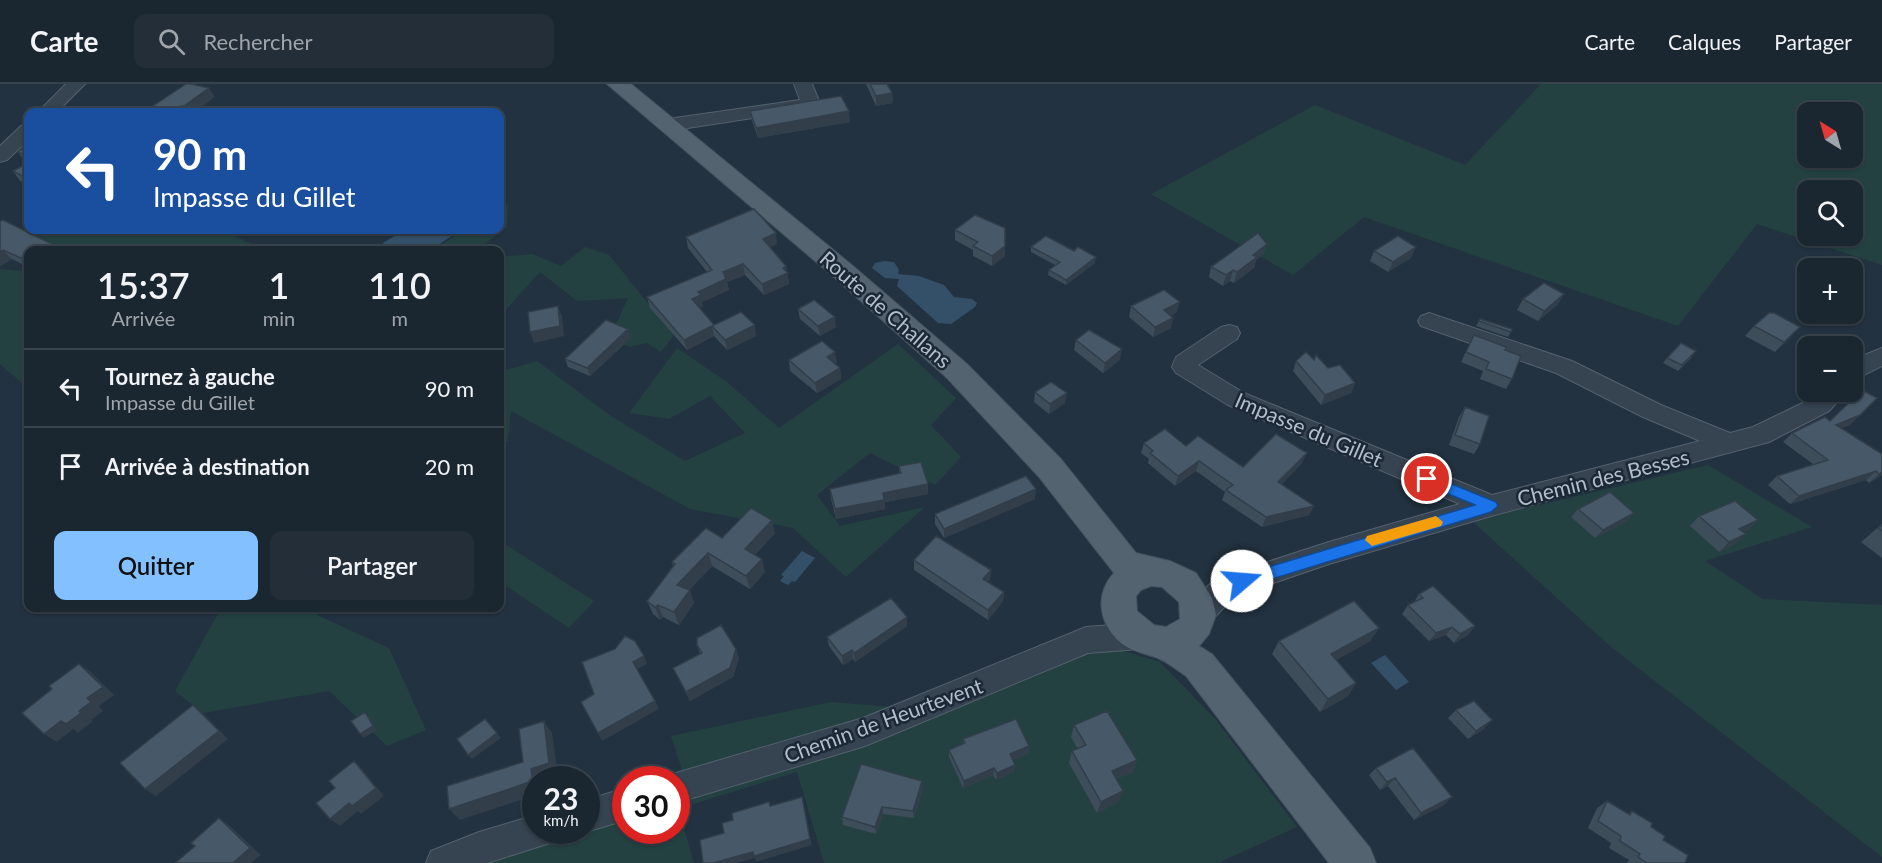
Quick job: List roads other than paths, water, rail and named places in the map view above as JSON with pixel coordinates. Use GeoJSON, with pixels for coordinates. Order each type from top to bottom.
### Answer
{"type":"FeatureCollection","features":[{"type":"Feature","properties":{"kind":"main road","name":"Route de Challans"},"geometry":{"type":"LineString","coordinates":[[618,84],[957,371],[1050,468],[1138,580],[1193,594],[1178,638]]}},
{"type":"Feature","properties":{"kind":"main road","name":"Route de Challans"},"geometry":{"type":"LineString","coordinates":[[1138,580],[1123,621],[1178,638],[1355,863]]}},
{"type":"Feature","properties":{"kind":"street"},"geometry":{"type":"LineString","coordinates":[[51,108],[76,84]]}},
{"type":"Feature","properties":{"kind":"street"},"geometry":{"type":"LineString","coordinates":[[668,125],[805,105],[810,101],[803,84]]}},
{"type":"Feature","properties":{"kind":"street"},"geometry":{"type":"LineString","coordinates":[[0,156],[24,134]]}},
{"type":"Feature","properties":{"kind":"street"},"geometry":{"type":"LineString","coordinates":[[1429,321],[1564,367],[1652,411],[1728,443]]}},
{"type":"Feature","properties":{"kind":"street","name":"Impasse du Gillet"},"geometry":{"type":"LineString","coordinates":[[1229,333],[1184,363],[1184,367],[1236,399],[1491,506]]}},
{"type":"Feature","properties":{"kind":"street"},"geometry":{"type":"LineString","coordinates":[[1863,365],[1882,356]]}},
{"type":"Feature","properties":{"kind":"street","name":"Chemin des Besses"},"geometry":{"type":"LineString","coordinates":[[1138,580],[1225,587],[1329,553],[1491,506],[1760,435],[1823,402]]}},
{"type":"Feature","properties":{"kind":"street","name":"Chemin de Heurtevent"},"geometry":{"type":"LineString","coordinates":[[1086,640],[1138,580]]}},
{"type":"Feature","properties":{"kind":"street","name":"Chemin des Besses"},"geometry":{"type":"LineString","coordinates":[[1178,638],[1225,587]]}},
{"type":"Feature","properties":{"kind":"street","name":"Chemin de Heurtevent"},"geometry":{"type":"LineString","coordinates":[[690,784],[864,732],[1086,640],[1178,638]]}},
{"type":"Feature","properties":{"kind":"street"},"geometry":{"type":"LineString","coordinates":[[443,863],[522,836]]}},
{"type":"Feature","properties":{"kind":"water"},"geometry":{"type":"Polygon","coordinates":[[[398,234],[455,234],[436,246],[384,246],[383,243],[398,234]]]}},
{"type":"Feature","properties":{"kind":"water"},"geometry":{"type":"Polygon","coordinates":[[[894,262],[899,270],[898,274],[919,276],[944,285],[954,297],[972,299],[977,303],[975,307],[951,324],[938,323],[897,286],[899,279],[885,278],[872,268],[875,263],[894,262]]]}},
{"type":"Feature","properties":{"kind":"water"},"geometry":{"type":"Polygon","coordinates":[[[802,551],[815,558],[795,582],[792,581],[788,585],[780,581],[784,576],[781,575],[802,551]]]}},
{"type":"Feature","properties":{"kind":"water"},"geometry":{"type":"Polygon","coordinates":[[[1385,655],[1409,682],[1396,690],[1371,663],[1385,655]]]}}]}
